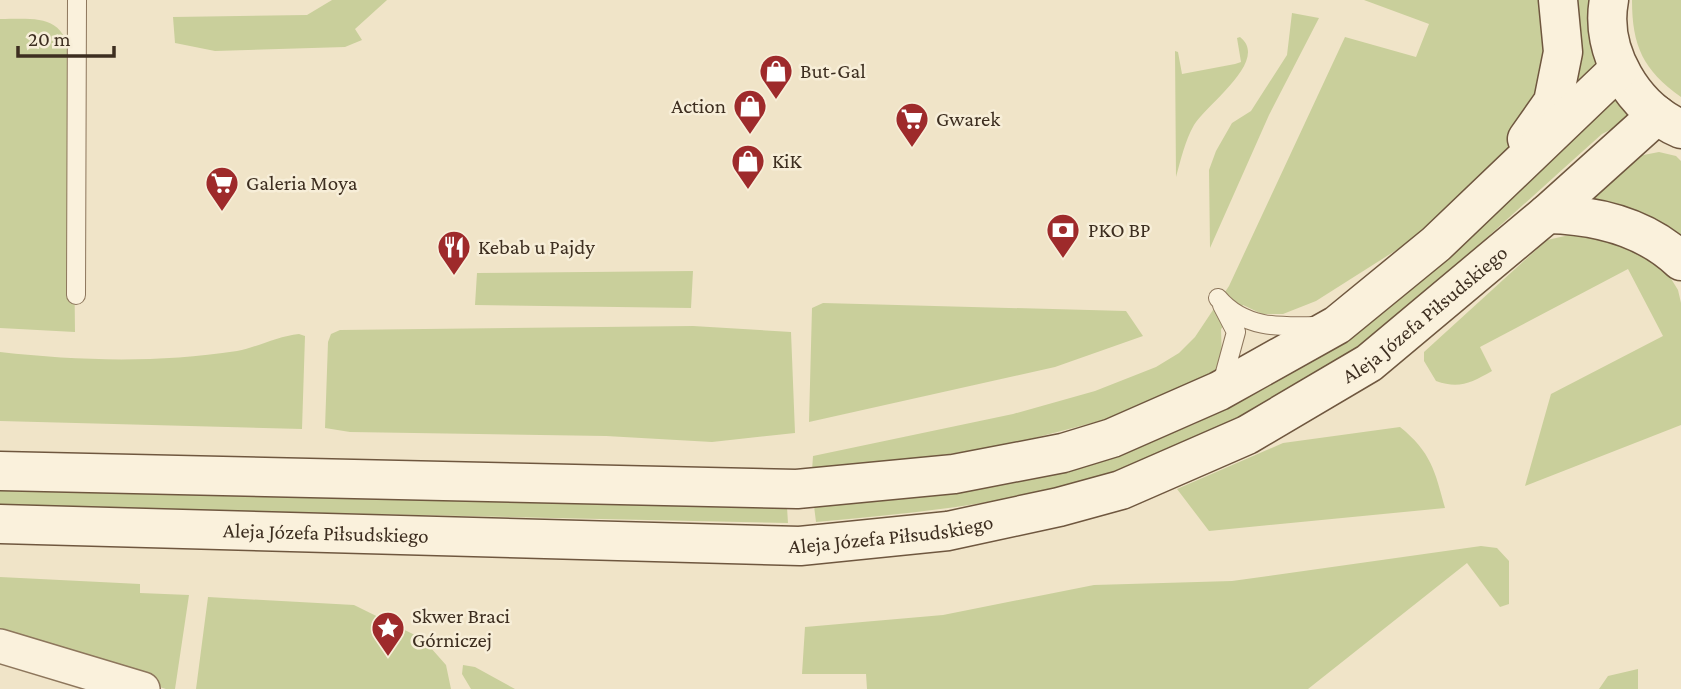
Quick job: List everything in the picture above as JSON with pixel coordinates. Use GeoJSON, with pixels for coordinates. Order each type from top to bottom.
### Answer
{"type":"FeatureCollection","features":[{"type":"Feature","properties":{"kind":"main road"},"geometry":{"type":"LineString","coordinates":[[1470,211],[1482,190],[1516,154],[1553,102],[1563,52],[1558,0]]}},
{"type":"Feature","properties":{"kind":"main road"},"geometry":{"type":"LineString","coordinates":[[1609,0],[1609,38],[1619,69],[1635,94],[1669,122]]}},
{"type":"Feature","properties":{"kind":"main road"},"geometry":{"type":"LineString","coordinates":[[0,471],[797,489],[954,474],[1063,453],[1112,438],[1219,391],[1337,325],[1470,211],[1619,69]]}},
{"type":"Feature","properties":{"kind":"main road","name":"Aleja Józefa Piłsudskiego"},"geometry":{"type":"LineString","coordinates":[[0,524],[800,546],[948,531],[1121,490],[1247,435],[1368,363],[1547,214],[1669,122]]}},
{"type":"Feature","properties":{"kind":"main road"},"geometry":{"type":"LineString","coordinates":[[1547,214],[1581,215],[1629,228],[1681,261]]}},
{"type":"Feature","properties":{"kind":"street"},"geometry":{"type":"LineString","coordinates":[[0,646],[142,689]]}},
{"type":"Feature","properties":{"kind":"lane"},"geometry":{"type":"LineString","coordinates":[[76,295],[77,0]]}},
{"type":"Feature","properties":{"kind":"lane"},"geometry":{"type":"LineString","coordinates":[[1219,391],[1236,332],[1218,298],[1228,309],[1269,328],[1337,325]]}},
{"type":"Feature","properties":{"kind":"green space"},"geometry":{"type":"Polygon","coordinates":[[[332,0],[387,0],[355,29],[362,40],[345,47],[215,51],[175,43],[173,17],[307,15],[332,0]]]}},
{"type":"Feature","properties":{"kind":"green space"},"geometry":{"type":"Polygon","coordinates":[[[1364,0],[1547,0],[1545,82],[1506,160],[1439,223],[1316,301],[1283,314],[1262,314],[1243,305],[1221,329],[1222,359],[1214,373],[1115,417],[1007,445],[904,461],[812,471],[813,456],[1013,414],[1095,391],[1156,367],[1179,353],[1195,337],[1229,286],[1345,37],[1416,57],[1429,24],[1364,0]]]}},
{"type":"Feature","properties":{"kind":"green space"},"geometry":{"type":"Polygon","coordinates":[[[1573,0],[1595,0],[1598,70],[1566,91],[1573,0]]]}},
{"type":"Feature","properties":{"kind":"green space"},"geometry":{"type":"Polygon","coordinates":[[[1632,0],[1681,0],[1681,97],[1657,77],[1642,56],[1634,31],[1632,0]]]}},
{"type":"Feature","properties":{"kind":"green space"},"geometry":{"type":"Polygon","coordinates":[[[1292,13],[1319,18],[1269,115],[1210,248],[1209,170],[1232,123],[1251,111],[1287,55],[1292,13]]]}},
{"type":"Feature","properties":{"kind":"green space"},"geometry":{"type":"Polygon","coordinates":[[[0,19],[39,20],[57,27],[68,46],[72,62],[75,332],[0,328],[0,19]]]}},
{"type":"Feature","properties":{"kind":"green space"},"geometry":{"type":"Polygon","coordinates":[[[1240,37],[1247,47],[1247,57],[1242,69],[1194,125],[1176,177],[1175,51],[1178,52],[1182,74],[1235,64],[1241,62],[1237,38],[1240,37]]]}},
{"type":"Feature","properties":{"kind":"green space"},"geometry":{"type":"Polygon","coordinates":[[[1616,93],[1637,116],[1602,134],[1412,306],[1366,343],[1257,410],[1178,448],[1124,469],[1049,490],[894,515],[816,522],[814,506],[1109,458],[1195,424],[1332,347],[1616,93]]]}},
{"type":"Feature","properties":{"kind":"green space"},"geometry":{"type":"Polygon","coordinates":[[[1659,152],[1676,156],[1681,161],[1681,250],[1587,204],[1633,157],[1659,152]]]}},
{"type":"Feature","properties":{"kind":"green space"},"geometry":{"type":"Polygon","coordinates":[[[1574,234],[1604,235],[1662,264],[1678,290],[1681,303],[1681,425],[1525,486],[1551,394],[1663,336],[1628,269],[1480,347],[1492,371],[1471,382],[1458,385],[1436,381],[1424,361],[1424,352],[1547,240],[1574,234]]]}},
{"type":"Feature","properties":{"kind":"green space"},"geometry":{"type":"Polygon","coordinates":[[[693,271],[691,308],[475,305],[477,273],[693,271]]]}},
{"type":"Feature","properties":{"kind":"green space"},"geometry":{"type":"Polygon","coordinates":[[[823,303],[1126,311],[1143,336],[1055,367],[809,422],[812,308],[823,303]]]}},
{"type":"Feature","properties":{"kind":"green space"},"geometry":{"type":"Polygon","coordinates":[[[693,326],[791,332],[795,433],[712,442],[606,436],[350,432],[325,428],[328,342],[331,334],[340,330],[693,326]]]}},
{"type":"Feature","properties":{"kind":"green space"},"geometry":{"type":"Polygon","coordinates":[[[299,334],[305,336],[302,429],[0,421],[0,352],[89,359],[148,359],[237,351],[299,334]]]}},
{"type":"Feature","properties":{"kind":"green space"},"geometry":{"type":"Polygon","coordinates":[[[1400,427],[1419,445],[1430,463],[1445,508],[1209,531],[1177,489],[1283,443],[1400,427]]]}},
{"type":"Feature","properties":{"kind":"green space"},"geometry":{"type":"Polygon","coordinates":[[[0,487],[787,507],[788,523],[0,506],[0,487]]]}},
{"type":"Feature","properties":{"kind":"green space"},"geometry":{"type":"Polygon","coordinates":[[[1481,546],[1497,548],[1509,561],[1509,604],[1500,607],[1467,563],[1308,689],[867,689],[866,674],[802,674],[805,627],[943,615],[1094,585],[1232,581],[1481,546]]]}},
{"type":"Feature","properties":{"kind":"green space"},"geometry":{"type":"Polygon","coordinates":[[[0,577],[140,584],[140,593],[189,595],[175,689],[166,689],[0,641],[0,577]]]}},
{"type":"Feature","properties":{"kind":"green space"},"geometry":{"type":"Polygon","coordinates":[[[208,597],[354,605],[423,639],[446,665],[451,689],[196,689],[208,597]]]}},
{"type":"Feature","properties":{"kind":"green space"},"geometry":{"type":"Polygon","coordinates":[[[463,665],[475,667],[515,689],[471,689],[462,674],[463,665]]]}},
{"type":"Feature","properties":{"kind":"green space"},"geometry":{"type":"Polygon","coordinates":[[[1638,669],[1638,689],[1599,689],[1608,676],[1638,669]]]}},
{"type":"Feature","properties":{"kind":"place","name":"But-Gal"},"geometry":{"type":"Point","coordinates":[776,101]}},
{"type":"Feature","properties":{"kind":"place","name":"Action"},"geometry":{"type":"Point","coordinates":[750,136]}},
{"type":"Feature","properties":{"kind":"place","name":"Gwarek"},"geometry":{"type":"Point","coordinates":[912,149]}},
{"type":"Feature","properties":{"kind":"place","name":"KiK"},"geometry":{"type":"Point","coordinates":[748,191]}},
{"type":"Feature","properties":{"kind":"place","name":"Galeria Moya"},"geometry":{"type":"Point","coordinates":[222,213]}},
{"type":"Feature","properties":{"kind":"place","name":"PKO BP"},"geometry":{"type":"Point","coordinates":[1063,260]}},
{"type":"Feature","properties":{"kind":"place","name":"Kebab u Pajdy"},"geometry":{"type":"Point","coordinates":[454,277]}},
{"type":"Feature","properties":{"kind":"place","name":"Skwer Braci Górniczej"},"geometry":{"type":"Point","coordinates":[388,658]}}]}
